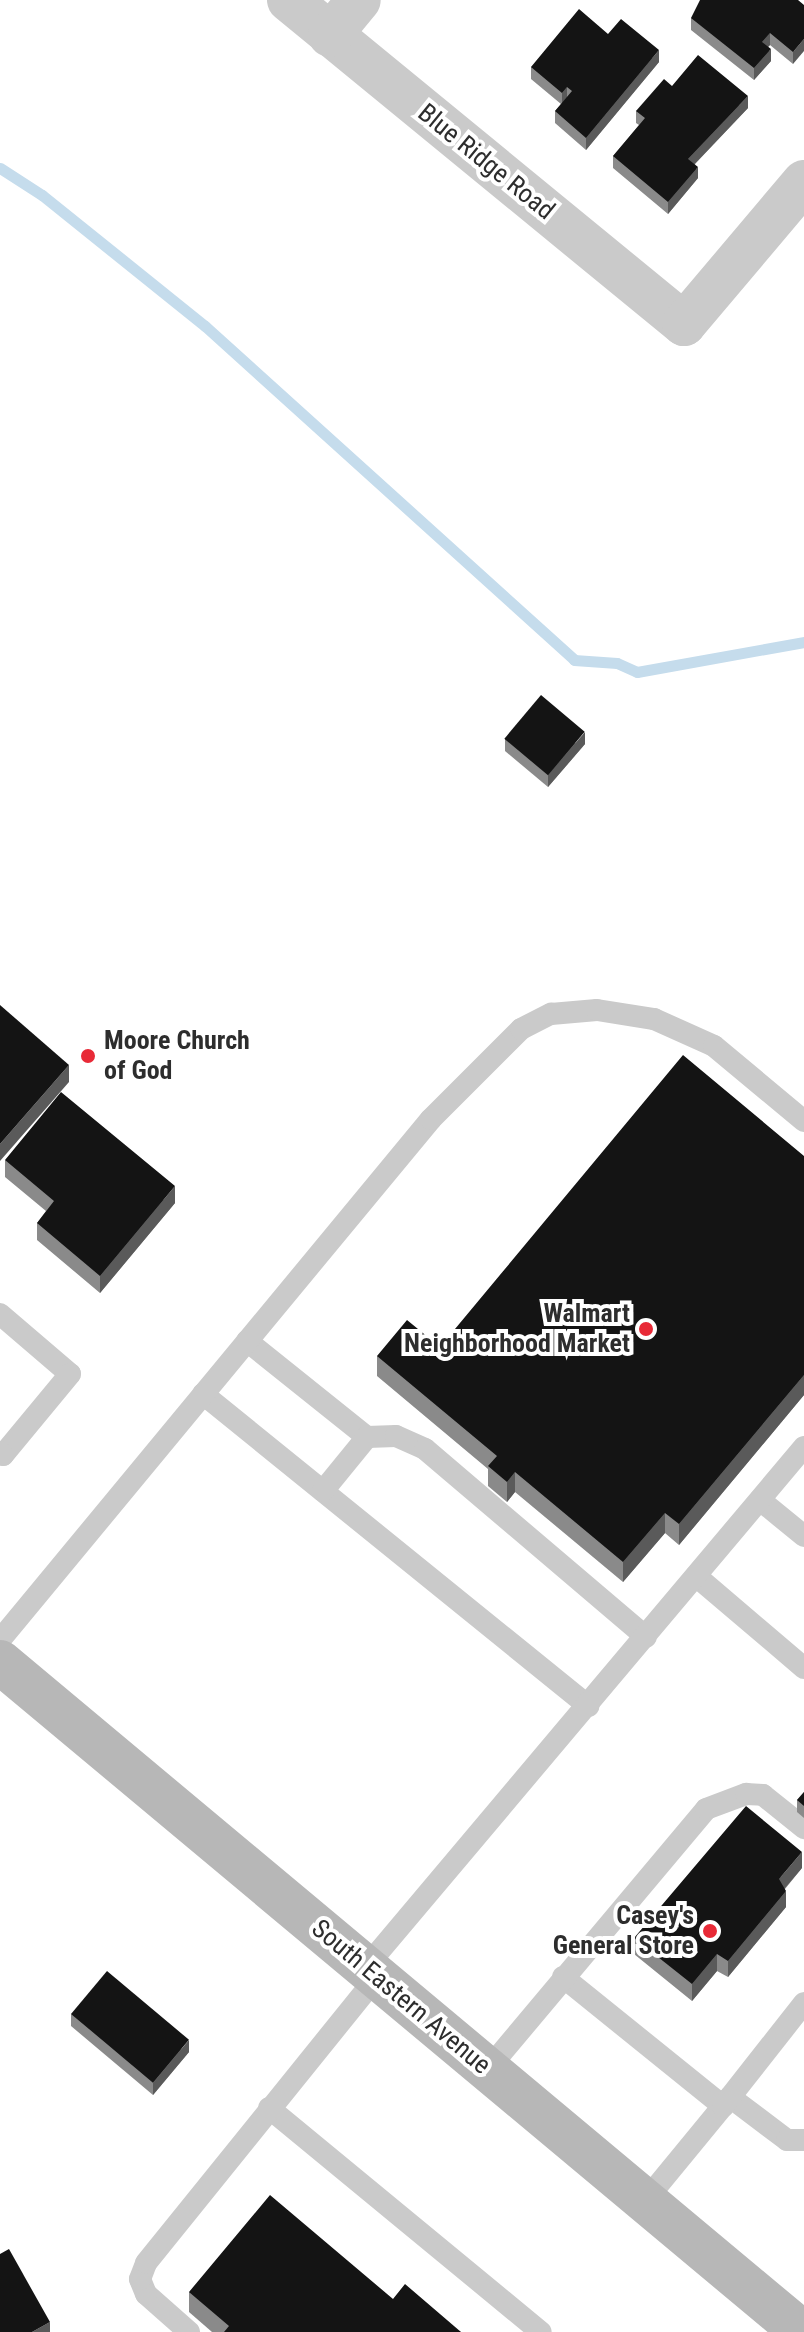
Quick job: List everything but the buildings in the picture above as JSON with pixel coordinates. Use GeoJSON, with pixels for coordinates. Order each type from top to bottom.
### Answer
{"type":"FeatureCollection","features":[{"type":"Feature","properties":{"kind":"main road","name":"South Eastern Avenue"},"geometry":{"type":"LineString","coordinates":[[0,1662],[792,2321]]}},
{"type":"Feature","properties":{"kind":"street","name":"Blue Ridge Road"},"geometry":{"type":"LineString","coordinates":[[289,0],[684,324],[804,182]]}},
{"type":"Feature","properties":{"kind":"street"},"geometry":{"type":"LineString","coordinates":[[330,35],[359,0]]}},
{"type":"Feature","properties":{"kind":"lane"},"geometry":{"type":"LineString","coordinates":[[0,1640],[431,1119],[521,1029],[551,1014],[597,1010],[654,1019],[714,1046],[804,1121]]}},
{"type":"Feature","properties":{"kind":"lane"},"geometry":{"type":"LineString","coordinates":[[0,1314],[70,1374],[3,1455],[0,1452]]}},
{"type":"Feature","properties":{"kind":"lane"},"geometry":{"type":"LineString","coordinates":[[247,1341],[367,1437],[396,1436],[425,1449],[646,1637]]}},
{"type":"Feature","properties":{"kind":"lane"},"geometry":{"type":"LineString","coordinates":[[203,1394],[588,1706]]}},
{"type":"Feature","properties":{"kind":"lane"},"geometry":{"type":"LineString","coordinates":[[323,1491],[367,1437]]}},
{"type":"Feature","properties":{"kind":"lane"},"geometry":{"type":"LineString","coordinates":[[189,2332],[146,2294],[140,2279],[146,2263],[269,2108],[371,1972],[804,1447]]}},
{"type":"Feature","properties":{"kind":"lane"},"geometry":{"type":"LineString","coordinates":[[760,1500],[804,1536]]}},
{"type":"Feature","properties":{"kind":"lane"},"geometry":{"type":"LineString","coordinates":[[696,1576],[804,1668]]}},
{"type":"Feature","properties":{"kind":"lane"},"geometry":{"type":"LineString","coordinates":[[488,2069],[706,1809],[746,1794],[763,1795],[804,1828]]}},
{"type":"Feature","properties":{"kind":"lane"},"geometry":{"type":"LineString","coordinates":[[563,1977],[727,2102],[787,2140],[804,2140]]}},
{"type":"Feature","properties":{"kind":"lane"},"geometry":{"type":"LineString","coordinates":[[645,2201],[804,2003]]}},
{"type":"Feature","properties":{"kind":"lane"},"geometry":{"type":"LineString","coordinates":[[269,2108],[541,2332]]}},
{"type":"Feature","properties":{"kind":"waterway"},"geometry":{"type":"LineString","coordinates":[[0,168],[42,195],[205,326],[574,660],[617,663],[637,672],[804,642]]}},
{"type":"Feature","properties":{"kind":"place","name":"Moore Church of God"},"geometry":{"type":"Point","coordinates":[88,1056]}},
{"type":"Feature","properties":{"kind":"place","name":"Walmart Neighborhood Market"},"geometry":{"type":"Point","coordinates":[646,1329]}},
{"type":"Feature","properties":{"kind":"place","name":"Casey's General Store"},"geometry":{"type":"Point","coordinates":[710,1931]}}]}
